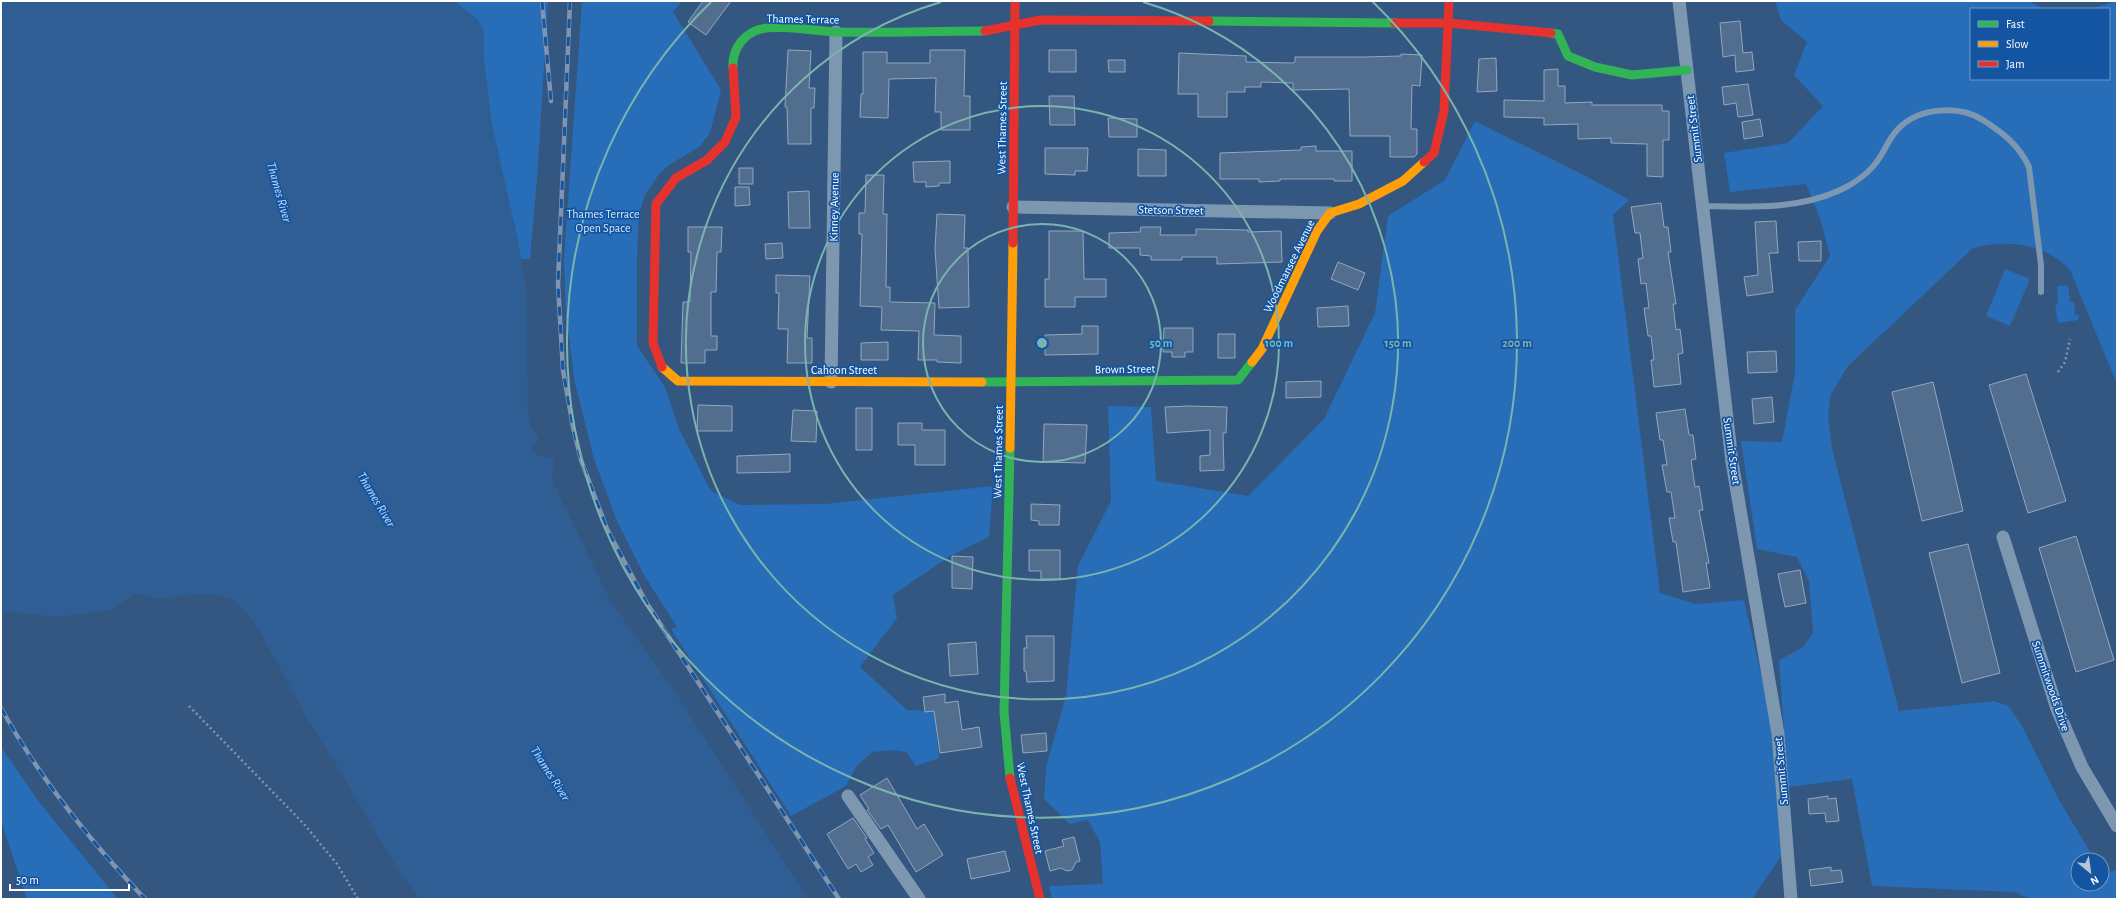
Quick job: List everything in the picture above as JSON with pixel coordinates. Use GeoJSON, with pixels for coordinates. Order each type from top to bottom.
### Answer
{"type":"FeatureCollection","features":[{"type":"Feature","properties":{"kind":"street","name":"West Thames Street"},"geometry":{"type":"LineString","coordinates":[[1015,1],[1011,382],[1004,712],[1010,781],[1040,899]]}},
{"type":"Feature","properties":{"kind":"street","name":"Woodmansee Avenue"},"geometry":{"type":"LineString","coordinates":[[1238,380],[1262,349],[1317,232],[1330,213],[1359,204],[1403,181],[1434,153],[1444,111],[1449,1]]}},
{"type":"Feature","properties":{"kind":"street","name":"Summit Street"},"geometry":{"type":"LineString","coordinates":[[1679,1],[1732,462],[1778,734],[1791,899]]}},
{"type":"Feature","properties":{"kind":"street","name":"Thames Terrace"},"geometry":{"type":"LineString","coordinates":[[678,382],[665,373],[657,359],[653,343],[656,204],[676,178],[707,160],[728,137],[736,117],[732,57],[740,41],[755,31],[770,28],[836,32],[992,31],[1040,20],[1449,23],[1558,34],[1568,56],[1595,67],[1632,75],[1687,70]]}},
{"type":"Feature","properties":{"kind":"street","name":"Kinney Avenue"},"geometry":{"type":"LineString","coordinates":[[831,382],[836,32]]}},
{"type":"Feature","properties":{"kind":"street","name":"Stetson Street"},"geometry":{"type":"LineString","coordinates":[[1013,207],[1330,213]]}},
{"type":"Feature","properties":{"kind":"street","name":"Brown Street"},"geometry":{"type":"LineString","coordinates":[[1011,382],[1238,380]]}},
{"type":"Feature","properties":{"kind":"street","name":"Cahoon Street"},"geometry":{"type":"LineString","coordinates":[[678,382],[1011,382]]}},
{"type":"Feature","properties":{"kind":"street","name":"Summitwoods Drive"},"geometry":{"type":"LineString","coordinates":[[2003,537],[2056,709],[2082,767],[2117,826]]}},
{"type":"Feature","properties":{"kind":"street"},"geometry":{"type":"LineString","coordinates":[[848,796],[919,899]]}},
{"type":"Feature","properties":{"kind":"lane"},"geometry":{"type":"LineString","coordinates":[[1703,206],[1772,206],[1826,196],[1850,185],[1869,170],[1880,158],[1894,135],[1905,124],[1934,112],[1952,110],[1969,112],[2009,138],[2022,153],[2029,167],[2042,264],[2041,292]]}},
{"type":"Feature","properties":{"kind":"path"},"geometry":{"type":"LineString","coordinates":[[2058,372],[2065,362],[2070,339]]}},
{"type":"Feature","properties":{"kind":"path"},"geometry":{"type":"LineString","coordinates":[[189,706],[304,824],[337,864],[358,899]]}},
{"type":"Feature","properties":{"kind":"green space"},"geometry":{"type":"Polygon","coordinates":[[[454,1],[548,1],[537,179],[530,259],[520,259],[491,120],[484,61],[484,32],[477,19],[454,1]]]}},
{"type":"Feature","properties":{"kind":"green space","name":"Thames Terrace Open Space"},"geometry":{"type":"Polygon","coordinates":[[[582,1],[682,1],[673,12],[721,90],[710,133],[699,147],[669,165],[659,174],[645,195],[639,213],[637,259],[637,346],[665,387],[679,429],[711,491],[740,505],[825,504],[993,486],[989,537],[950,556],[893,595],[897,618],[860,667],[907,710],[934,711],[939,758],[916,766],[906,752],[893,750],[872,752],[856,767],[846,786],[791,816],[671,629],[677,627],[644,575],[617,521],[594,459],[575,383],[566,317],[564,259],[582,1]]]}},
{"type":"Feature","properties":{"kind":"green space"},"geometry":{"type":"Polygon","coordinates":[[[1775,1],[2029,1],[2043,8],[1970,8],[1970,80],[2110,80],[2110,8],[2093,8],[2117,1],[2117,384],[2070,270],[2049,254],[2037,249],[2013,244],[1986,245],[1973,248],[1848,366],[1831,394],[1828,416],[1832,448],[1899,711],[1994,701],[2008,706],[2022,726],[2059,800],[2090,852],[2070,852],[2070,892],[2110,892],[2110,872],[2117,869],[2117,899],[2030,899],[2015,892],[1872,886],[1852,779],[1788,787],[1779,660],[1802,648],[1813,633],[1809,581],[1797,557],[1757,549],[1741,441],[1782,442],[1795,373],[1795,310],[1830,256],[1820,218],[1806,184],[1730,192],[1724,153],[1788,143],[1823,106],[1794,75],[1807,42],[1781,20],[1775,1]]]}},
{"type":"Feature","properties":{"kind":"green space"},"geometry":{"type":"Polygon","coordinates":[[[1475,121],[1572,169],[1629,200],[1613,215],[1660,593],[1696,604],[1744,600],[1770,713],[1781,856],[1752,899],[1052,899],[1049,886],[1103,884],[1100,842],[1088,820],[1070,824],[1044,799],[1046,767],[1066,696],[1078,566],[1111,501],[1108,406],[1151,407],[1156,481],[1248,496],[1324,419],[1375,313],[1388,216],[1445,180],[1475,121]]]}},
{"type":"Feature","properties":{"kind":"green space"},"geometry":{"type":"Polygon","coordinates":[[[2005,269],[2030,279],[2010,326],[1986,316],[2005,269]]]}},
{"type":"Feature","properties":{"kind":"green space"},"geometry":{"type":"Polygon","coordinates":[[[2068,285],[2070,302],[2074,302],[2075,315],[2079,315],[2078,320],[2058,323],[2055,305],[2058,304],[2057,286],[2068,285]]]}},
{"type":"Feature","properties":{"kind":"green space"},"geometry":{"type":"Polygon","coordinates":[[[1,747],[39,802],[118,899],[27,899],[1,821],[1,747]]]}},
{"type":"Feature","properties":{"kind":"water","name":"Thames River"},"geometry":{"type":"Polygon","coordinates":[[[1,1],[454,1],[477,19],[484,32],[484,61],[491,120],[518,240],[526,289],[528,415],[531,427],[539,438],[532,446],[532,453],[555,459],[552,478],[554,485],[612,603],[679,698],[808,899],[420,899],[401,874],[339,769],[308,720],[260,632],[247,613],[233,600],[218,595],[196,594],[158,599],[136,594],[109,610],[97,612],[57,617],[1,611],[1,1]]]}},
{"type":"Feature","properties":{"kind":"building"},"geometry":{"type":"Polygon","coordinates":[[[703,1],[731,1],[706,35],[688,22],[703,1]]]}},
{"type":"Feature","properties":{"kind":"building"},"geometry":{"type":"Polygon","coordinates":[[[1740,21],[1743,53],[1752,52],[1754,70],[1736,72],[1735,55],[1723,57],[1720,23],[1740,21]]]}},
{"type":"Feature","properties":{"kind":"building"},"geometry":{"type":"Polygon","coordinates":[[[788,50],[811,51],[809,88],[815,88],[814,108],[811,108],[811,144],[788,144],[787,107],[785,107],[788,50]]]}},
{"type":"Feature","properties":{"kind":"building"},"geometry":{"type":"Polygon","coordinates":[[[930,50],[965,50],[964,96],[970,96],[970,130],[941,130],[941,112],[935,112],[936,78],[889,79],[888,118],[860,117],[861,94],[863,94],[863,52],[887,52],[887,63],[930,63],[930,50]]]}},
{"type":"Feature","properties":{"kind":"building"},"geometry":{"type":"Polygon","coordinates":[[[1049,50],[1076,50],[1076,72],[1049,72],[1049,50]]]}},
{"type":"Feature","properties":{"kind":"building"},"geometry":{"type":"Polygon","coordinates":[[[1179,53],[1246,56],[1246,62],[1293,63],[1295,62],[1295,57],[1401,56],[1401,54],[1422,55],[1420,86],[1412,85],[1411,129],[1417,129],[1417,154],[1414,157],[1390,157],[1390,136],[1350,136],[1349,89],[1293,90],[1293,83],[1261,82],[1261,87],[1245,87],[1245,92],[1227,92],[1227,117],[1198,117],[1198,94],[1178,94],[1179,53]]]}},
{"type":"Feature","properties":{"kind":"building"},"geometry":{"type":"Polygon","coordinates":[[[1496,58],[1497,91],[1477,92],[1479,59],[1496,58]]]}},
{"type":"Feature","properties":{"kind":"building"},"geometry":{"type":"Polygon","coordinates":[[[1108,60],[1125,60],[1125,72],[1109,72],[1108,60]]]}},
{"type":"Feature","properties":{"kind":"building"},"geometry":{"type":"Polygon","coordinates":[[[1558,69],[1558,86],[1565,86],[1565,103],[1592,102],[1592,105],[1662,105],[1662,111],[1669,111],[1669,140],[1663,140],[1663,177],[1647,176],[1647,144],[1611,143],[1611,138],[1578,139],[1578,124],[1544,125],[1544,118],[1504,117],[1504,100],[1544,101],[1544,70],[1558,69]]]}},
{"type":"Feature","properties":{"kind":"building"},"geometry":{"type":"Polygon","coordinates":[[[1748,84],[1753,115],[1738,117],[1736,103],[1724,105],[1722,87],[1748,84]]]}},
{"type":"Feature","properties":{"kind":"building"},"geometry":{"type":"Polygon","coordinates":[[[1049,96],[1074,96],[1075,125],[1050,125],[1049,96]]]}},
{"type":"Feature","properties":{"kind":"building"},"geometry":{"type":"Polygon","coordinates":[[[1108,118],[1137,119],[1137,137],[1109,137],[1108,118]]]}},
{"type":"Feature","properties":{"kind":"building"},"geometry":{"type":"Polygon","coordinates":[[[1760,119],[1763,136],[1744,139],[1742,122],[1760,119]]]}},
{"type":"Feature","properties":{"kind":"building"},"geometry":{"type":"Polygon","coordinates":[[[1316,146],[1316,151],[1352,151],[1352,181],[1334,181],[1334,179],[1280,179],[1280,181],[1259,182],[1259,179],[1220,179],[1220,153],[1301,150],[1301,147],[1316,146]]]}},
{"type":"Feature","properties":{"kind":"building"},"geometry":{"type":"Polygon","coordinates":[[[1045,148],[1088,148],[1087,171],[1075,171],[1075,175],[1045,174],[1045,148]]]}},
{"type":"Feature","properties":{"kind":"building"},"geometry":{"type":"Polygon","coordinates":[[[1138,149],[1166,150],[1166,176],[1138,176],[1138,149]]]}},
{"type":"Feature","properties":{"kind":"building"},"geometry":{"type":"Polygon","coordinates":[[[950,161],[950,183],[939,183],[939,186],[926,187],[926,182],[914,182],[913,162],[950,161]]]}},
{"type":"Feature","properties":{"kind":"building"},"geometry":{"type":"Polygon","coordinates":[[[739,168],[753,168],[753,184],[739,184],[739,168]]]}},
{"type":"Feature","properties":{"kind":"building"},"geometry":{"type":"Polygon","coordinates":[[[866,175],[884,175],[883,214],[887,214],[886,287],[890,287],[890,302],[935,303],[934,335],[961,336],[961,363],[937,362],[937,360],[918,360],[919,331],[881,330],[882,307],[860,306],[862,234],[859,234],[859,213],[865,213],[866,175]]]}},
{"type":"Feature","properties":{"kind":"building"},"geometry":{"type":"Polygon","coordinates":[[[735,187],[749,187],[750,205],[735,206],[735,187]]]}},
{"type":"Feature","properties":{"kind":"building"},"geometry":{"type":"Polygon","coordinates":[[[809,191],[810,228],[789,228],[788,192],[809,191]]]}},
{"type":"Feature","properties":{"kind":"building"},"geometry":{"type":"Polygon","coordinates":[[[1661,203],[1664,227],[1668,227],[1671,252],[1668,252],[1676,304],[1673,304],[1676,330],[1680,329],[1683,353],[1678,354],[1681,384],[1654,387],[1651,360],[1654,360],[1651,336],[1648,336],[1644,308],[1649,308],[1646,283],[1641,284],[1638,259],[1643,258],[1640,233],[1635,233],[1631,207],[1661,203]]]}},
{"type":"Feature","properties":{"kind":"building"},"geometry":{"type":"Polygon","coordinates":[[[937,214],[965,215],[964,248],[968,248],[969,307],[939,308],[935,249],[937,214]]]}},
{"type":"Feature","properties":{"kind":"building"},"geometry":{"type":"Polygon","coordinates":[[[1776,221],[1778,253],[1769,253],[1773,292],[1747,296],[1744,277],[1758,275],[1755,222],[1776,221]]]}},
{"type":"Feature","properties":{"kind":"building"},"geometry":{"type":"Polygon","coordinates":[[[688,227],[722,227],[721,252],[717,252],[716,292],[711,292],[711,336],[717,336],[717,350],[705,350],[705,363],[681,363],[683,302],[690,302],[691,252],[688,252],[688,227]]]}},
{"type":"Feature","properties":{"kind":"building"},"geometry":{"type":"Polygon","coordinates":[[[1141,227],[1161,227],[1160,235],[1196,235],[1196,229],[1248,230],[1248,232],[1281,231],[1282,262],[1217,264],[1217,257],[1182,257],[1182,260],[1151,260],[1151,256],[1140,255],[1140,248],[1109,248],[1109,233],[1140,232],[1141,227]]]}},
{"type":"Feature","properties":{"kind":"building"},"geometry":{"type":"Polygon","coordinates":[[[1049,231],[1083,231],[1084,279],[1106,279],[1106,297],[1075,297],[1075,307],[1045,307],[1045,279],[1049,279],[1049,231]]]}},
{"type":"Feature","properties":{"kind":"building"},"geometry":{"type":"Polygon","coordinates":[[[1821,241],[1821,261],[1799,261],[1798,242],[1821,241]]]}},
{"type":"Feature","properties":{"kind":"building"},"geometry":{"type":"Polygon","coordinates":[[[782,243],[783,258],[766,259],[765,244],[782,243]]]}},
{"type":"Feature","properties":{"kind":"building"},"geometry":{"type":"Polygon","coordinates":[[[1338,262],[1365,273],[1358,290],[1331,279],[1338,262]]]}},
{"type":"Feature","properties":{"kind":"building"},"geometry":{"type":"Polygon","coordinates":[[[776,275],[810,276],[807,338],[812,338],[812,363],[787,363],[788,329],[778,329],[779,293],[776,293],[776,275]]]}},
{"type":"Feature","properties":{"kind":"building"},"geometry":{"type":"Polygon","coordinates":[[[1348,306],[1349,326],[1318,327],[1317,308],[1348,306]]]}},
{"type":"Feature","properties":{"kind":"building"},"geometry":{"type":"Polygon","coordinates":[[[1082,326],[1098,326],[1098,354],[1045,355],[1045,335],[1082,334],[1082,326]]]}},
{"type":"Feature","properties":{"kind":"building"},"geometry":{"type":"Polygon","coordinates":[[[1164,328],[1193,328],[1193,352],[1185,352],[1185,357],[1172,357],[1172,352],[1163,352],[1164,328]]]}},
{"type":"Feature","properties":{"kind":"building"},"geometry":{"type":"Polygon","coordinates":[[[1218,334],[1235,334],[1235,358],[1218,358],[1218,334]]]}},
{"type":"Feature","properties":{"kind":"building"},"geometry":{"type":"Polygon","coordinates":[[[888,342],[888,360],[861,360],[861,343],[888,342]]]}},
{"type":"Feature","properties":{"kind":"building"},"geometry":{"type":"Polygon","coordinates":[[[1776,351],[1777,372],[1748,373],[1747,352],[1776,351]]]}},
{"type":"Feature","properties":{"kind":"building"},"geometry":{"type":"Polygon","coordinates":[[[2026,374],[2066,501],[2028,513],[1989,385],[2026,374]]]}},
{"type":"Feature","properties":{"kind":"building"},"geometry":{"type":"Polygon","coordinates":[[[1321,381],[1321,397],[1286,398],[1286,382],[1321,381]]]}},
{"type":"Feature","properties":{"kind":"building"},"geometry":{"type":"Polygon","coordinates":[[[1933,382],[1963,511],[1922,521],[1892,392],[1933,382]]]}},
{"type":"Feature","properties":{"kind":"building"},"geometry":{"type":"Polygon","coordinates":[[[1772,397],[1774,422],[1754,424],[1752,399],[1772,397]]]}},
{"type":"Feature","properties":{"kind":"building"},"geometry":{"type":"Polygon","coordinates":[[[698,405],[732,406],[732,431],[697,431],[698,405]]]}},
{"type":"Feature","properties":{"kind":"building"},"geometry":{"type":"Polygon","coordinates":[[[1165,407],[1227,407],[1226,433],[1223,433],[1224,470],[1200,471],[1200,456],[1210,455],[1210,430],[1167,433],[1165,407]]]}},
{"type":"Feature","properties":{"kind":"building"},"geometry":{"type":"Polygon","coordinates":[[[856,408],[872,408],[872,450],[856,450],[856,408]]]}},
{"type":"Feature","properties":{"kind":"building"},"geometry":{"type":"Polygon","coordinates":[[[1685,409],[1689,435],[1693,435],[1696,459],[1691,460],[1695,487],[1699,486],[1703,510],[1699,510],[1709,563],[1706,563],[1710,588],[1683,592],[1676,542],[1673,542],[1669,518],[1675,518],[1671,492],[1667,492],[1662,465],[1667,465],[1663,440],[1660,440],[1656,413],[1685,409]]]}},
{"type":"Feature","properties":{"kind":"building"},"geometry":{"type":"Polygon","coordinates":[[[793,410],[817,411],[816,442],[791,441],[793,410]]]}},
{"type":"Feature","properties":{"kind":"building"},"geometry":{"type":"Polygon","coordinates":[[[898,423],[922,423],[922,430],[945,430],[945,465],[915,465],[915,445],[898,445],[898,423]]]}},
{"type":"Feature","properties":{"kind":"building"},"geometry":{"type":"Polygon","coordinates":[[[1044,424],[1087,425],[1085,463],[1043,462],[1044,424]]]}},
{"type":"Feature","properties":{"kind":"building"},"geometry":{"type":"Polygon","coordinates":[[[790,454],[790,472],[737,473],[737,456],[790,454]]]}},
{"type":"Feature","properties":{"kind":"building"},"geometry":{"type":"Polygon","coordinates":[[[1031,504],[1060,505],[1059,525],[1039,525],[1039,521],[1031,520],[1031,504]]]}},
{"type":"Feature","properties":{"kind":"building"},"geometry":{"type":"Polygon","coordinates":[[[2076,536],[2114,660],[2076,672],[2039,548],[2076,536]]]}},
{"type":"Feature","properties":{"kind":"building"},"geometry":{"type":"Polygon","coordinates":[[[1968,544],[2000,673],[1962,683],[1929,553],[1968,544]]]}},
{"type":"Feature","properties":{"kind":"building"},"geometry":{"type":"Polygon","coordinates":[[[1029,550],[1060,550],[1060,579],[1041,579],[1041,571],[1029,571],[1029,550]]]}},
{"type":"Feature","properties":{"kind":"building"},"geometry":{"type":"Polygon","coordinates":[[[952,556],[973,557],[972,589],[952,588],[952,556]]]}},
{"type":"Feature","properties":{"kind":"building"},"geometry":{"type":"Polygon","coordinates":[[[1800,570],[1806,603],[1785,607],[1778,574],[1800,570]]]}},
{"type":"Feature","properties":{"kind":"building"},"geometry":{"type":"Polygon","coordinates":[[[1026,636],[1054,636],[1054,681],[1027,682],[1026,671],[1024,671],[1024,648],[1027,648],[1026,636]]]}},
{"type":"Feature","properties":{"kind":"building"},"geometry":{"type":"Polygon","coordinates":[[[976,642],[978,674],[950,676],[948,644],[976,642]]]}},
{"type":"Feature","properties":{"kind":"building"},"geometry":{"type":"Polygon","coordinates":[[[945,694],[945,703],[958,701],[962,730],[979,727],[982,747],[940,753],[934,711],[925,712],[923,697],[945,694]]]}},
{"type":"Feature","properties":{"kind":"building"},"geometry":{"type":"Polygon","coordinates":[[[1046,733],[1047,751],[1023,753],[1021,735],[1046,733]]]}},
{"type":"Feature","properties":{"kind":"building"},"geometry":{"type":"Polygon","coordinates":[[[887,778],[917,829],[924,824],[943,855],[916,872],[888,825],[881,829],[867,810],[869,809],[860,795],[887,778]]]}},
{"type":"Feature","properties":{"kind":"building"},"geometry":{"type":"Polygon","coordinates":[[[1828,796],[1828,799],[1836,798],[1839,821],[1826,822],[1825,813],[1809,814],[1808,799],[1828,796]]]}},
{"type":"Feature","properties":{"kind":"building"},"geometry":{"type":"Polygon","coordinates":[[[853,818],[867,838],[865,839],[874,853],[868,857],[873,865],[861,872],[856,864],[848,869],[827,834],[853,818]]]}},
{"type":"Feature","properties":{"kind":"building"},"geometry":{"type":"Polygon","coordinates":[[[1074,837],[1080,861],[1076,862],[1072,870],[1067,871],[1061,868],[1050,871],[1045,851],[1064,846],[1062,840],[1074,837]]]}},
{"type":"Feature","properties":{"kind":"building"},"geometry":{"type":"Polygon","coordinates":[[[1005,851],[1010,871],[971,879],[967,859],[1005,851]]]}},
{"type":"Feature","properties":{"kind":"building"},"geometry":{"type":"Polygon","coordinates":[[[1831,867],[1831,871],[1841,870],[1843,882],[1811,886],[1809,870],[1831,867]]]}},
{"type":"Feature","properties":{"kind":"railway"},"geometry":{"type":"LineString","coordinates":[[542,1],[551,101]]}},
{"type":"Feature","properties":{"kind":"railway"},"geometry":{"type":"LineString","coordinates":[[570,1],[558,284],[563,370],[573,427],[581,460],[607,529],[646,602],[839,899]]}},
{"type":"Feature","properties":{"kind":"railway"},"geometry":{"type":"LineString","coordinates":[[1,708],[32,760],[67,808],[105,855],[145,899]]}},
{"type":"Feature","properties":{"kind":"traffic: fast"},"geometry":{"type":"LineString","coordinates":[[1209,21],[1395,23]]}},
{"type":"Feature","properties":{"kind":"traffic: fast"},"geometry":{"type":"LineString","coordinates":[[733,68],[734,56],[738,46],[745,37],[762,29],[794,28],[836,32],[985,31]]}},
{"type":"Feature","properties":{"kind":"traffic: fast"},"geometry":{"type":"LineString","coordinates":[[1551,33],[1558,34],[1568,56],[1595,67],[1632,75],[1687,70]]}},
{"type":"Feature","properties":{"kind":"traffic: fast"},"geometry":{"type":"LineString","coordinates":[[982,382],[1238,380],[1252,362]]}},
{"type":"Feature","properties":{"kind":"traffic: fast"},"geometry":{"type":"LineString","coordinates":[[1010,448],[1004,712],[1010,778]]}},
{"type":"Feature","properties":{"kind":"traffic: slow"},"geometry":{"type":"LineString","coordinates":[[1252,362],[1262,349],[1317,231],[1330,213],[1359,204],[1403,181],[1424,162]]}},
{"type":"Feature","properties":{"kind":"traffic: slow"},"geometry":{"type":"LineString","coordinates":[[1010,448],[1013,243]]}},
{"type":"Feature","properties":{"kind":"traffic: slow"},"geometry":{"type":"LineString","coordinates":[[662,367],[678,381],[982,382]]}},
{"type":"Feature","properties":{"kind":"traffic: jam"},"geometry":{"type":"LineString","coordinates":[[1013,243],[1015,1]]}},
{"type":"Feature","properties":{"kind":"traffic: jam"},"geometry":{"type":"LineString","coordinates":[[1424,162],[1434,153],[1444,111],[1449,1]]}},
{"type":"Feature","properties":{"kind":"traffic: jam"},"geometry":{"type":"LineString","coordinates":[[985,31],[1040,20],[1209,21]]}},
{"type":"Feature","properties":{"kind":"traffic: jam"},"geometry":{"type":"LineString","coordinates":[[1395,23],[1449,23],[1551,33]]}},
{"type":"Feature","properties":{"kind":"traffic: jam"},"geometry":{"type":"LineString","coordinates":[[662,367],[653,343],[656,204],[676,178],[707,160],[725,142],[736,117],[733,68]]}},
{"type":"Feature","properties":{"kind":"traffic: jam"},"geometry":{"type":"LineString","coordinates":[[1010,778],[1040,899]]}}]}
